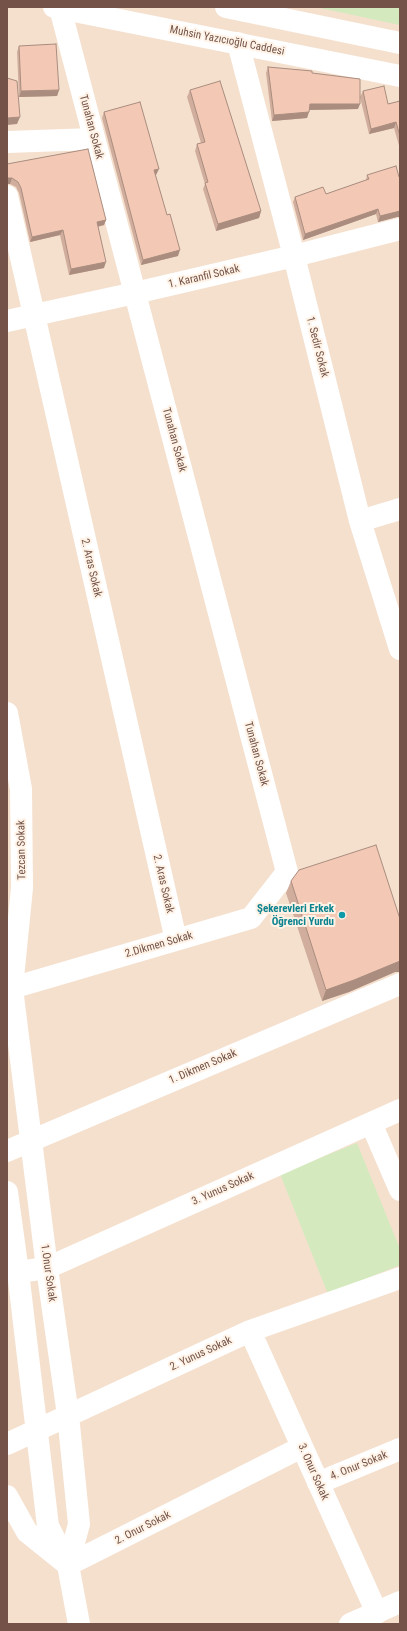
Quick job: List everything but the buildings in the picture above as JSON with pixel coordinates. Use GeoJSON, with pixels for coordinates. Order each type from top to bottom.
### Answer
{"type":"FeatureCollection","features":[{"type":"Feature","properties":{"kind":"street","name":"Muhsin Yazıcıoğlu Caddesi"},"geometry":{"type":"LineString","coordinates":[[57,8],[400,76]]}},
{"type":"Feature","properties":{"kind":"street","name":"Tunahan Sokak"},"geometry":{"type":"LineString","coordinates":[[57,8],[135,293],[287,872]]}},
{"type":"Feature","properties":{"kind":"street","name":"1. Sedir Sokak"},"geometry":{"type":"LineString","coordinates":[[235,8],[238,43],[294,256],[360,521],[400,649]]}},
{"type":"Feature","properties":{"kind":"street"},"geometry":{"type":"LineString","coordinates":[[235,8],[400,43]]}},
{"type":"Feature","properties":{"kind":"street"},"geometry":{"type":"LineString","coordinates":[[7,142],[94,139]]}},
{"type":"Feature","properties":{"kind":"street","name":"2. Aras Sokak"},"geometry":{"type":"LineString","coordinates":[[7,196],[176,940]]}},
{"type":"Feature","properties":{"kind":"street","name":"1. Karanfil Sokak"},"geometry":{"type":"LineString","coordinates":[[7,321],[294,256],[400,229]]}},
{"type":"Feature","properties":{"kind":"street"},"geometry":{"type":"LineString","coordinates":[[360,521],[400,509]]}},
{"type":"Feature","properties":{"kind":"street","name":"Tezcan Sokak"},"geometry":{"type":"LineString","coordinates":[[7,713],[21,797],[22,888],[9,991]]}},
{"type":"Feature","properties":{"kind":"street","name":"2.Dikmen Sokak"},"geometry":{"type":"LineString","coordinates":[[9,991],[251,918],[287,872]]}},
{"type":"Feature","properties":{"kind":"street","name":"1. Dikmen Sokak"},"geometry":{"type":"LineString","coordinates":[[7,1151],[400,984]]}},
{"type":"Feature","properties":{"kind":"street","name":"1.Onur Sokak"},"geometry":{"type":"LineString","coordinates":[[9,991],[32,1140],[47,1268],[68,1415],[79,1524],[68,1565]]}},
{"type":"Feature","properties":{"kind":"street","name":"3. Yunus Sokak"},"geometry":{"type":"LineString","coordinates":[[18,1272],[47,1268],[400,1110]]}},
{"type":"Feature","properties":{"kind":"street"},"geometry":{"type":"LineString","coordinates":[[371,1123],[400,1190]]}},
{"type":"Feature","properties":{"kind":"street","name":"1.Onur Sokak"},"geometry":{"type":"LineString","coordinates":[[7,1192],[48,1526],[68,1565],[79,1624]]}},
{"type":"Feature","properties":{"kind":"street","name":"2. Yunus Sokak"},"geometry":{"type":"LineString","coordinates":[[7,1444],[250,1331],[400,1278]]}},
{"type":"Feature","properties":{"kind":"street","name":"3. Onur Sokak"},"geometry":{"type":"LineString","coordinates":[[250,1331],[377,1612]]}},
{"type":"Feature","properties":{"kind":"street","name":"2. Onur Sokak"},"geometry":{"type":"LineString","coordinates":[[68,1565],[302,1447]]}},
{"type":"Feature","properties":{"kind":"street","name":"4. Onur Sokak"},"geometry":{"type":"LineString","coordinates":[[318,1483],[400,1449]]}},
{"type":"Feature","properties":{"kind":"street"},"geometry":{"type":"LineString","coordinates":[[7,1496],[27,1532],[68,1565]]}},
{"type":"Feature","properties":{"kind":"street"},"geometry":{"type":"LineString","coordinates":[[350,1624],[400,1602]]}},
{"type":"Feature","properties":{"kind":"shaded area"},"geometry":{"type":"Polygon","coordinates":[[[7,7],[400,7],[400,1624],[7,1624],[7,7]]]}},
{"type":"Feature","properties":{"kind":"green space"},"geometry":{"type":"Polygon","coordinates":[[[315,7],[400,7],[400,25],[315,7]]]}},
{"type":"Feature","properties":{"kind":"green space"},"geometry":{"type":"Polygon","coordinates":[[[357,1143],[400,1249],[400,1265],[328,1294],[280,1174],[357,1143]]]}},
{"type":"Feature","properties":{"kind":"place","name":"Şekerevleri Erkek Öğrenci Yurdu"},"geometry":{"type":"Point","coordinates":[342,915]}}]}
